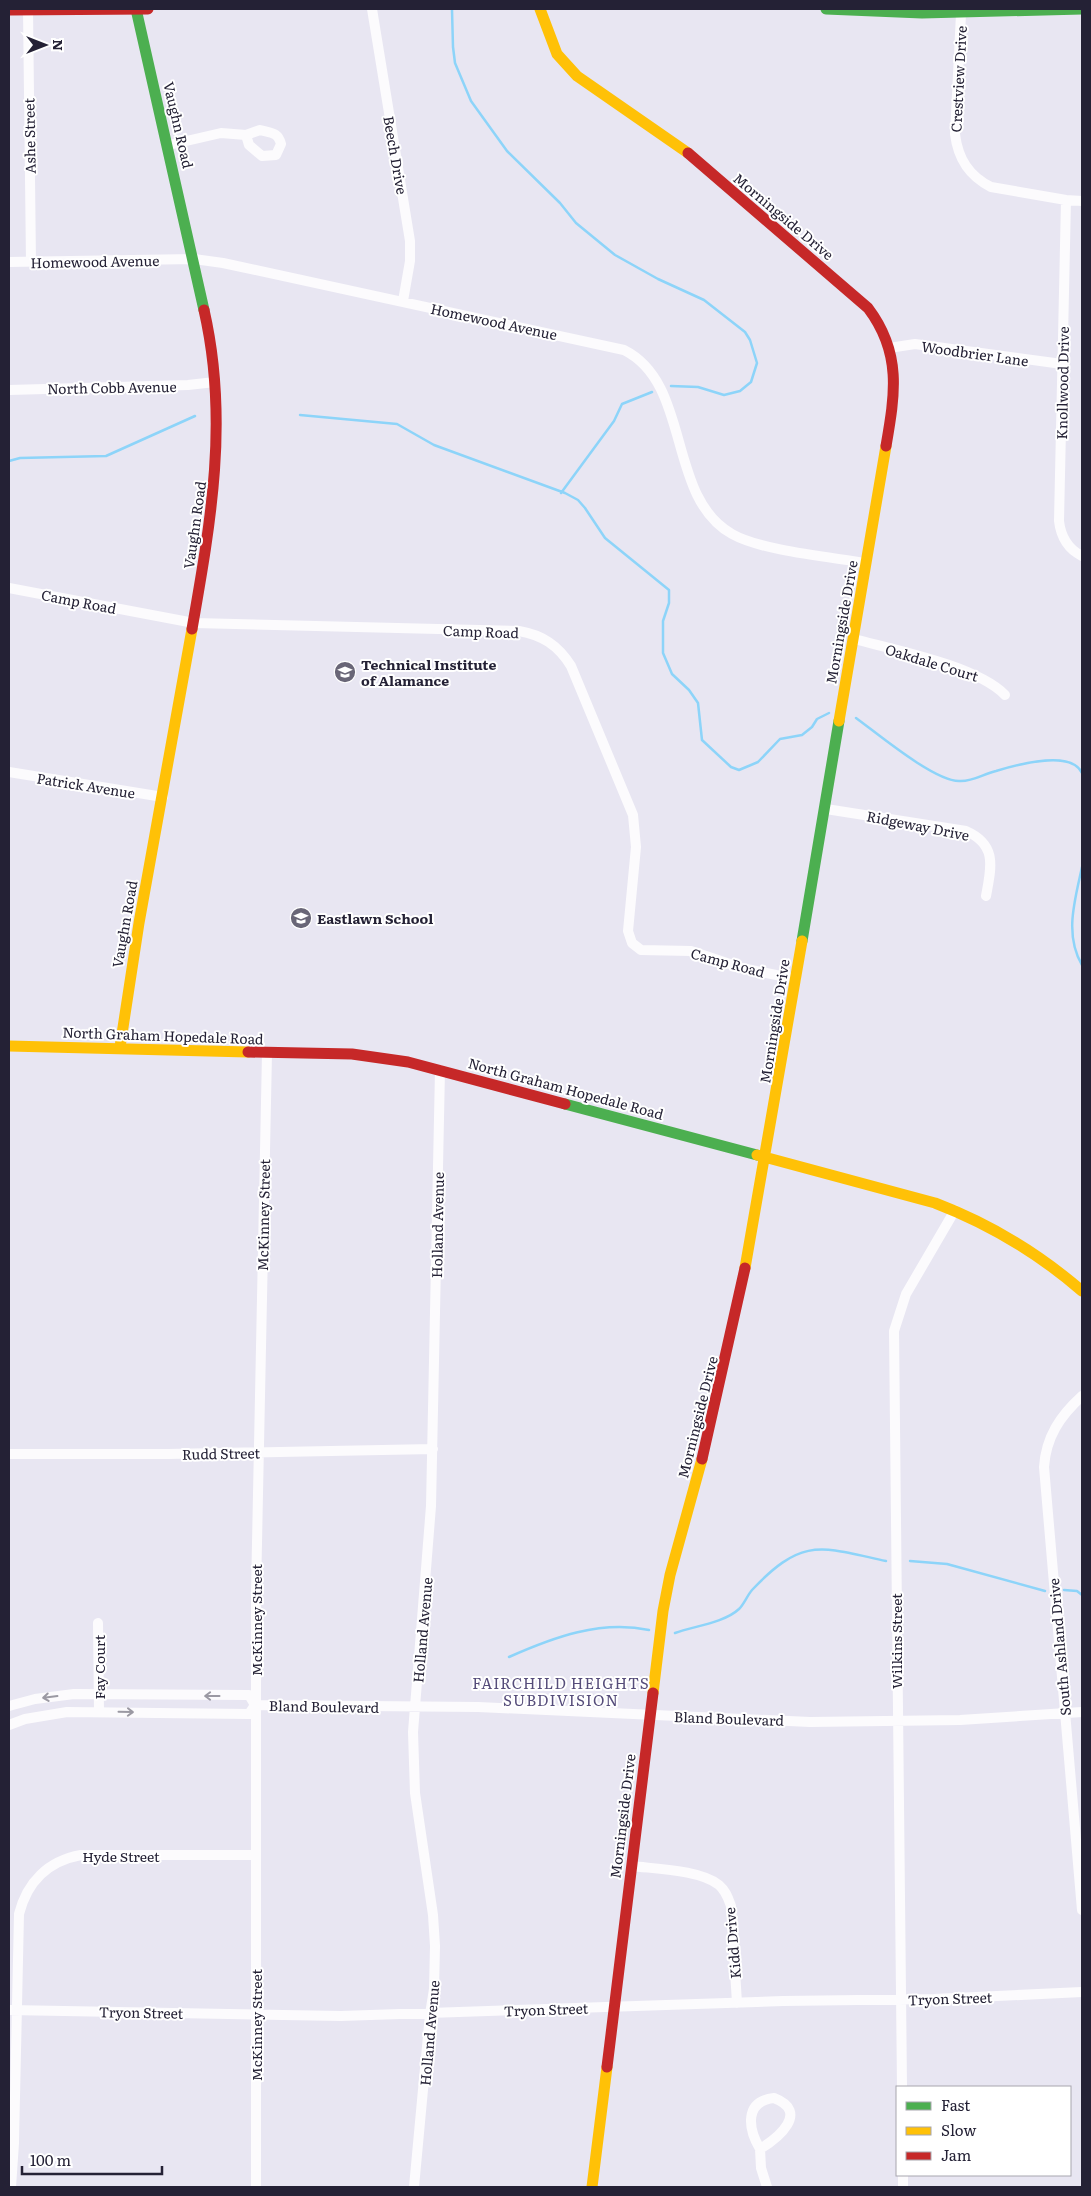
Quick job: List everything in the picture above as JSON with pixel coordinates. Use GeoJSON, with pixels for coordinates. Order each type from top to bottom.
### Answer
{"type":"FeatureCollection","features":[{"type":"Feature","properties":{"kind":"street","name":"Vaughn Road"},"geometry":{"type":"LineString","coordinates":[[120,1047],[139,923],[194,623],[215,488],[217,434],[216,382],[206,318],[169,145],[136,9]]}},
{"type":"Feature","properties":{"kind":"street"},"geometry":{"type":"LineString","coordinates":[[9,10],[148,9]]}},
{"type":"Feature","properties":{"kind":"street","name":"Beech Drive"},"geometry":{"type":"LineString","coordinates":[[372,9],[409,232],[410,261],[403,301]]}},
{"type":"Feature","properties":{"kind":"street","name":"Morningside Drive"},"geometry":{"type":"LineString","coordinates":[[540,9],[550,40],[558,54],[577,76],[678,145],[842,285],[877,318],[883,328],[889,348],[895,380],[895,396],[826,809],[766,1157],[732,1338],[708,1439],[670,1575],[663,1611],[592,2187]]}},
{"type":"Feature","properties":{"kind":"street"},"geometry":{"type":"LineString","coordinates":[[826,9],[884,13],[961,14],[1082,9]]}},
{"type":"Feature","properties":{"kind":"street","name":"Ashe Street"},"geometry":{"type":"LineString","coordinates":[[28,10],[31,262]]}},
{"type":"Feature","properties":{"kind":"street","name":"Crestview Drive"},"geometry":{"type":"LineString","coordinates":[[961,14],[955,134],[956,146],[965,166],[972,175],[991,187],[1082,201]]}},
{"type":"Feature","properties":{"kind":"street"},"geometry":{"type":"LineString","coordinates":[[169,145],[221,133],[246,135]]}},
{"type":"Feature","properties":{"kind":"street","name":"Knollwood Drive"},"geometry":{"type":"LineString","coordinates":[[1066,200],[1059,522],[1064,539],[1069,547],[1082,556]]}},
{"type":"Feature","properties":{"kind":"street","name":"Homewood Avenue"},"geometry":{"type":"LineString","coordinates":[[9,262],[194,259],[223,263],[624,350],[634,355],[648,367],[658,382],[698,496],[712,517],[722,527],[745,540],[866,563]]}},
{"type":"Feature","properties":{"kind":"street","name":"Woodbrier Lane"},"geometry":{"type":"LineString","coordinates":[[889,348],[915,344],[1062,364]]}},
{"type":"Feature","properties":{"kind":"street","name":"North Cobb Avenue"},"geometry":{"type":"LineString","coordinates":[[9,390],[188,385],[216,382]]}},
{"type":"Feature","properties":{"kind":"street","name":"Camp Road"},"geometry":{"type":"LineString","coordinates":[[9,588],[194,623],[519,631],[547,640],[557,647],[572,666],[633,815],[636,847],[628,931],[632,943],[648,952],[691,951],[742,968],[796,979]]}},
{"type":"Feature","properties":{"kind":"street","name":"Oakdale Court"},"geometry":{"type":"LineString","coordinates":[[854,639],[986,679],[1005,695]]}},
{"type":"Feature","properties":{"kind":"street","name":"Patrick Avenue"},"geometry":{"type":"LineString","coordinates":[[9,772],[163,798]]}},
{"type":"Feature","properties":{"kind":"street","name":"Ridgeway Drive"},"geometry":{"type":"LineString","coordinates":[[826,809],[966,831],[974,835],[981,840],[990,855],[986,896]]}},
{"type":"Feature","properties":{"kind":"street","name":"North Graham Hopedale Road"},"geometry":{"type":"LineString","coordinates":[[9,1046],[120,1047],[267,1053],[352,1054],[389,1059],[440,1070],[766,1157],[955,1210],[1010,1237],[1058,1270],[1082,1291]]}},
{"type":"Feature","properties":{"kind":"street","name":"McKinney Street"},"geometry":{"type":"LineString","coordinates":[[256,2187],[255,1705],[257,1453],[267,1053]]}},
{"type":"Feature","properties":{"kind":"street","name":"Holland Avenue"},"geometry":{"type":"LineString","coordinates":[[414,2187],[434,1989],[435,1946],[433,1915],[415,1793],[413,1732],[428,1563],[440,1070]]}},
{"type":"Feature","properties":{"kind":"street","name":"Wilkins Street"},"geometry":{"type":"LineString","coordinates":[[902,2086],[894,1331],[906,1294],[955,1210]]}},
{"type":"Feature","properties":{"kind":"street","name":"South Ashland Drive"},"geometry":{"type":"LineString","coordinates":[[1082,1396],[1054,1429],[1048,1441],[1044,1467],[1082,1910]]}},
{"type":"Feature","properties":{"kind":"street","name":"Rudd Street"},"geometry":{"type":"LineString","coordinates":[[9,1454],[257,1453],[432,1449]]}},
{"type":"Feature","properties":{"kind":"street","name":"Fay Court"},"geometry":{"type":"LineString","coordinates":[[98,1623],[99,1712]]}},
{"type":"Feature","properties":{"kind":"street","name":"Bland Boulevard"},"geometry":{"type":"LineString","coordinates":[[9,1706],[50,1696],[98,1695],[250,1695],[255,1705]]}},
{"type":"Feature","properties":{"kind":"street","name":"Bland Boulevard"},"geometry":{"type":"LineString","coordinates":[[255,1705],[478,1707],[810,1722],[1004,1719],[1082,1712]]}},
{"type":"Feature","properties":{"kind":"street","name":"Bland Boulevard"},"geometry":{"type":"LineString","coordinates":[[9,1724],[50,1714],[99,1712],[249,1714],[255,1705]]}},
{"type":"Feature","properties":{"kind":"street","name":"Hyde Street"},"geometry":{"type":"LineString","coordinates":[[11,2187],[14,2143],[12,2010],[19,1914],[24,1896],[30,1885],[48,1867],[65,1859],[81,1855],[256,1855]]}},
{"type":"Feature","properties":{"kind":"street","name":"Kidd Drive"},"geometry":{"type":"LineString","coordinates":[[632,1866],[705,1877],[727,1894],[731,1906],[737,2003]]}},
{"type":"Feature","properties":{"kind":"street","name":"Tryon Street"},"geometry":{"type":"LineString","coordinates":[[12,2010],[256,2016],[341,2016],[1082,1992]]}},
{"type":"Feature","properties":{"kind":"street"},"geometry":{"type":"LineString","coordinates":[[760,2149],[780,2135],[789,2122],[789,2113],[786,2105],[774,2098],[765,2099],[758,2103],[753,2111],[752,2136],[760,2149],[761,2168],[767,2187]]}},
{"type":"Feature","properties":{"kind":"waterway"},"geometry":{"type":"LineString","coordinates":[[452,10],[455,63],[471,101],[507,151],[560,203],[576,223],[615,255],[658,279],[704,300],[745,332],[750,340],[757,363],[751,382],[740,391],[724,395],[698,387],[671,386]]}},
{"type":"Feature","properties":{"kind":"waterway"},"geometry":{"type":"LineString","coordinates":[[561,493],[614,421],[622,404],[652,392]]}},
{"type":"Feature","properties":{"kind":"waterway"},"geometry":{"type":"LineString","coordinates":[[300,415],[397,424],[434,445],[565,493],[578,500],[605,538],[669,590],[669,603],[663,621],[663,653],[672,674],[689,690],[698,703],[702,740],[731,767],[739,770],[758,762],[780,739],[802,735],[812,727],[817,719],[829,713]]}},
{"type":"Feature","properties":{"kind":"waterway"},"geometry":{"type":"LineString","coordinates":[[9,461],[20,458],[106,456],[195,416]]}},
{"type":"Feature","properties":{"kind":"waterway"},"geometry":{"type":"LineString","coordinates":[[856,718],[906,756],[948,779],[969,780],[1005,768],[1055,760],[1076,766],[1082,773]]}},
{"type":"Feature","properties":{"kind":"waterway"},"geometry":{"type":"LineString","coordinates":[[1082,867],[1074,904],[1072,929],[1073,941],[1082,965]]}},
{"type":"Feature","properties":{"kind":"waterway"},"geometry":{"type":"LineString","coordinates":[[675,1633],[717,1621],[733,1614],[741,1607],[752,1590],[770,1573],[785,1561],[800,1553],[828,1550],[886,1561]]}},
{"type":"Feature","properties":{"kind":"waterway"},"geometry":{"type":"LineString","coordinates":[[910,1561],[947,1564],[1045,1591]]}},
{"type":"Feature","properties":{"kind":"waterway"},"geometry":{"type":"LineString","coordinates":[[1064,1590],[1077,1591],[1082,1595]]}},
{"type":"Feature","properties":{"kind":"waterway"},"geometry":{"type":"LineString","coordinates":[[509,1657],[543,1643],[578,1632],[613,1627],[649,1630]]}},
{"type":"Feature","properties":{"kind":"traffic: fast"},"geometry":{"type":"LineString","coordinates":[[136,9],[204,310]]}},
{"type":"Feature","properties":{"kind":"traffic: fast"},"geometry":{"type":"LineString","coordinates":[[826,9],[922,13],[1082,9]]}},
{"type":"Feature","properties":{"kind":"traffic: fast"},"geometry":{"type":"LineString","coordinates":[[802,941],[839,721]]}},
{"type":"Feature","properties":{"kind":"traffic: fast"},"geometry":{"type":"LineString","coordinates":[[565,1104],[757,1155]]}},
{"type":"Feature","properties":{"kind":"traffic: slow"},"geometry":{"type":"LineString","coordinates":[[540,9],[557,54],[577,76],[688,153]]}},
{"type":"Feature","properties":{"kind":"traffic: slow"},"geometry":{"type":"LineString","coordinates":[[839,721],[886,446]]}},
{"type":"Feature","properties":{"kind":"traffic: slow"},"geometry":{"type":"LineString","coordinates":[[120,1047],[139,923],[192,629]]}},
{"type":"Feature","properties":{"kind":"traffic: slow"},"geometry":{"type":"LineString","coordinates":[[745,1268],[802,941]]}},
{"type":"Feature","properties":{"kind":"traffic: slow"},"geometry":{"type":"LineString","coordinates":[[9,1046],[248,1052]]}},
{"type":"Feature","properties":{"kind":"traffic: slow"},"geometry":{"type":"LineString","coordinates":[[757,1155],[935,1203],[955,1211],[994,1230],[1031,1252],[1082,1291]]}},
{"type":"Feature","properties":{"kind":"traffic: slow"},"geometry":{"type":"LineString","coordinates":[[653,1693],[663,1611],[670,1575],[702,1459]]}},
{"type":"Feature","properties":{"kind":"traffic: slow"},"geometry":{"type":"LineString","coordinates":[[592,2187],[607,2067]]}},
{"type":"Feature","properties":{"kind":"traffic: jam"},"geometry":{"type":"LineString","coordinates":[[9,10],[148,9]]}},
{"type":"Feature","properties":{"kind":"traffic: jam"},"geometry":{"type":"LineString","coordinates":[[688,153],[868,308],[879,325],[891,358],[893,374],[892,409],[886,446]]}},
{"type":"Feature","properties":{"kind":"traffic: jam"},"geometry":{"type":"LineString","coordinates":[[192,629],[211,509],[216,430],[215,391],[204,310]]}},
{"type":"Feature","properties":{"kind":"traffic: jam"},"geometry":{"type":"LineString","coordinates":[[248,1052],[352,1054],[408,1062],[565,1104]]}},
{"type":"Feature","properties":{"kind":"traffic: jam"},"geometry":{"type":"LineString","coordinates":[[702,1459],[745,1268]]}},
{"type":"Feature","properties":{"kind":"traffic: jam"},"geometry":{"type":"LineString","coordinates":[[607,2067],[653,1693]]}},
{"type":"Feature","properties":{"kind":"place","name":"Technical Institute of Alamance"},"geometry":{"type":"Point","coordinates":[345,672]}},
{"type":"Feature","properties":{"kind":"place","name":"Eastlawn School"},"geometry":{"type":"Point","coordinates":[301,918]}},
{"type":"Feature","properties":{"kind":"district","name":"FAIRCHILD HEIGHTS SUBDIVISION"},"geometry":{"type":"Point","coordinates":[561,1690]}}]}
